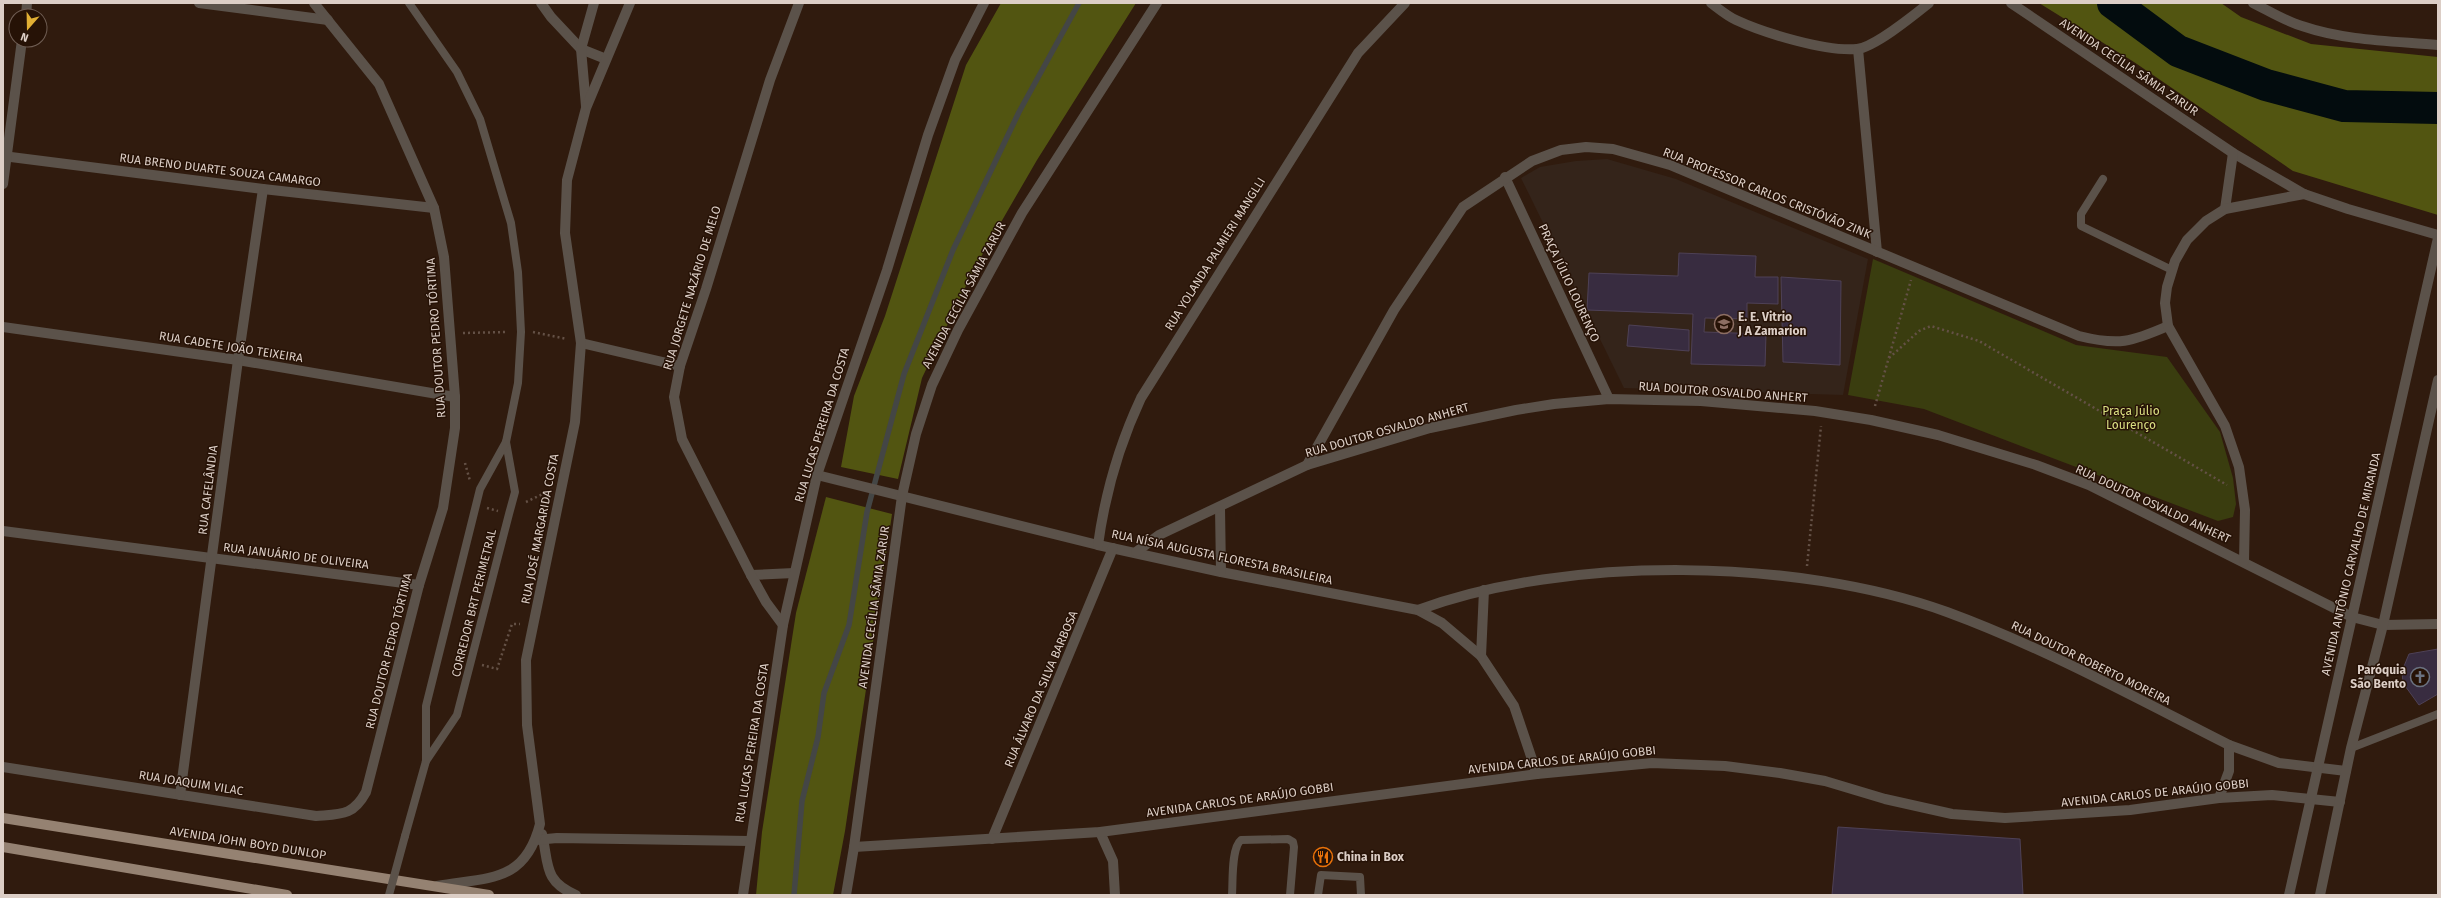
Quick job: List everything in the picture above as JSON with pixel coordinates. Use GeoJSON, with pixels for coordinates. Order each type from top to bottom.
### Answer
{"type":"FeatureCollection","features":[{"type":"Feature","properties":{"kind":"main road","name":"AVENIDA JOHN BOYD DUNLOP"},"geometry":{"type":"LineString","coordinates":[[3,818],[489,895]]}},
{"type":"Feature","properties":{"kind":"main road"},"geometry":{"type":"LineString","coordinates":[[3,847],[287,895]]}},
{"type":"Feature","properties":{"kind":"street"},"geometry":{"type":"LineString","coordinates":[[199,3],[328,20]]}},
{"type":"Feature","properties":{"kind":"street","name":"RUA DOUTOR PEDRO TÓRTIMA"},"geometry":{"type":"LineString","coordinates":[[314,3],[379,84],[434,208],[444,257],[455,397],[455,428],[443,508],[419,585],[366,792]]}},
{"type":"Feature","properties":{"kind":"street"},"geometry":{"type":"LineString","coordinates":[[541,3],[551,17],[581,49],[606,59]]}},
{"type":"Feature","properties":{"kind":"street","name":"RUA JOSÉ MARGARIDA COSTA"},"geometry":{"type":"LineString","coordinates":[[586,108],[581,49],[594,3]]}},
{"type":"Feature","properties":{"kind":"street","name":"RUA JOSÉ MARGARIDA COSTA"},"geometry":{"type":"LineString","coordinates":[[576,895],[554,882],[540,839],[540,824],[527,725],[526,660],[575,422],[581,343],[565,233],[564,207],[567,180],[586,108],[630,3]]}},
{"type":"Feature","properties":{"kind":"street","name":"RUA JORGETE NAZÁRIO DE MELO"},"geometry":{"type":"LineString","coordinates":[[783,625],[766,602],[750,575],[682,439],[674,397],[680,366],[706,289],[770,80],[799,3]]}},
{"type":"Feature","properties":{"kind":"street","name":"RUA LUCAS PEREIRA DA COSTA"},"geometry":{"type":"LineString","coordinates":[[743,895],[783,625],[817,475],[887,270],[934,120],[955,60],[984,3]]}},
{"type":"Feature","properties":{"kind":"street","name":"AVENIDA CECÍLIA SÂMIA ZARUR"},"geometry":{"type":"LineString","coordinates":[[846,895],[854,847],[902,496],[916,434],[932,385],[958,330],[1022,213],[1156,3]]}},
{"type":"Feature","properties":{"kind":"street","name":"RUA YOLANDA PALMIERI MANGLLI"},"geometry":{"type":"LineString","coordinates":[[1098,545],[1102,519],[1117,458],[1127,428],[1141,398],[1358,53],[1405,3]]}},
{"type":"Feature","properties":{"kind":"street"},"geometry":{"type":"LineString","coordinates":[[1711,3],[1735,19],[1771,34],[1801,42],[1858,49],[1904,22],[1928,3]]}},
{"type":"Feature","properties":{"kind":"street","name":"AVENIDA CECÍLIA SÂMIA ZARUR"},"geometry":{"type":"LineString","coordinates":[[2011,3],[2233,153],[2304,194],[2348,209],[2438,235]]}},
{"type":"Feature","properties":{"kind":"street"},"geometry":{"type":"LineString","coordinates":[[2253,3],[2302,26],[2324,32],[2349,37],[2438,45]]}},
{"type":"Feature","properties":{"kind":"street"},"geometry":{"type":"LineString","coordinates":[[3,184],[5,156],[21,48]]}},
{"type":"Feature","properties":{"kind":"street"},"geometry":{"type":"LineString","coordinates":[[1858,49],[1877,252]]}},
{"type":"Feature","properties":{"kind":"street","name":"RUA PROFESSOR CARLOS CRISTÓVÃO ZINK"},"geometry":{"type":"LineString","coordinates":[[1307,465],[1394,310],[1463,207],[1505,177],[1532,161],[1561,150],[1586,147],[1613,149],[1670,165],[2079,336],[2105,342],[2126,342],[2168,326]]}},
{"type":"Feature","properties":{"kind":"street"},"geometry":{"type":"LineString","coordinates":[[2225,209],[2233,153]]}},
{"type":"Feature","properties":{"kind":"street","name":"RUA BRENO DUARTE SOUZA CAMARGO"},"geometry":{"type":"LineString","coordinates":[[5,156],[263,189],[434,208]]}},
{"type":"Feature","properties":{"kind":"street","name":"PRAÇA JÚLIO LOURENÇO"},"geometry":{"type":"LineString","coordinates":[[1505,177],[1609,399]]}},
{"type":"Feature","properties":{"kind":"street","name":"RUA CAFELÂNDIA"},"geometry":{"type":"LineString","coordinates":[[180,795],[238,360],[263,189]]}},
{"type":"Feature","properties":{"kind":"street"},"geometry":{"type":"LineString","coordinates":[[2244,562],[2245,510],[2239,467],[2225,426],[2168,326],[2165,303],[2172,270],[2187,240],[2206,221],[2225,209],[2304,194]]}},
{"type":"Feature","properties":{"kind":"street","name":"AVENIDA ANTÔNIO CARVALHO DE MIRANDA"},"geometry":{"type":"LineString","coordinates":[[2289,895],[2438,238]]}},
{"type":"Feature","properties":{"kind":"street","name":"RUA CADETE JOÃO TEIXEIRA"},"geometry":{"type":"LineString","coordinates":[[3,327],[238,360],[455,397]]}},
{"type":"Feature","properties":{"kind":"street"},"geometry":{"type":"LineString","coordinates":[[581,343],[680,366]]}},
{"type":"Feature","properties":{"kind":"street"},"geometry":{"type":"LineString","coordinates":[[2320,895],[2351,748],[2383,625],[2438,380]]}},
{"type":"Feature","properties":{"kind":"street","name":"RUA DOUTOR OSVALDO ANHERT"},"geometry":{"type":"LineString","coordinates":[[1136,552],[1159,535],[1220,508],[1307,465],[1430,428],[1516,410],[1609,399],[1701,401],[1822,413],[1871,420],[1988,450],[2089,485],[2352,617],[2383,625],[2438,624]]}},
{"type":"Feature","properties":{"kind":"street","name":"RUA NÍSIA AUGUSTA FLORESTA BRASILEIRA"},"geometry":{"type":"LineString","coordinates":[[817,475],[1098,545],[1136,552],[1221,572],[1418,610],[1442,623],[1482,656],[1514,706],[1537,774]]}},
{"type":"Feature","properties":{"kind":"street"},"geometry":{"type":"LineString","coordinates":[[1220,508],[1221,572]]}},
{"type":"Feature","properties":{"kind":"street","name":"RUA JANUÁRIO DE OLIVEIRA"},"geometry":{"type":"LineString","coordinates":[[3,531],[419,585]]}},
{"type":"Feature","properties":{"kind":"street","name":"RUA ÁLVARO DA SILVA BARBOSA"},"geometry":{"type":"LineString","coordinates":[[992,839],[1113,548]]}},
{"type":"Feature","properties":{"kind":"street","name":"RUA DOUTOR ROBERTO MOREIRA"},"geometry":{"type":"LineString","coordinates":[[1418,610],[1454,597],[1484,590],[1581,575],[1640,571],[1739,572],[1806,578],[1894,597],[1945,612],[1988,628],[2082,670],[2228,745],[2279,763],[2346,771]]}},
{"type":"Feature","properties":{"kind":"street"},"geometry":{"type":"LineString","coordinates":[[750,575],[794,573]]}},
{"type":"Feature","properties":{"kind":"street"},"geometry":{"type":"LineString","coordinates":[[1482,656],[1484,590]]}},
{"type":"Feature","properties":{"kind":"street"},"geometry":{"type":"LineString","coordinates":[[2220,798],[2229,771],[2228,745]]}},
{"type":"Feature","properties":{"kind":"street","name":"AVENIDA CARLOS DE ARAÚJO GOBBI"},"geometry":{"type":"LineString","coordinates":[[854,847],[1100,832],[1537,774],[1652,762],[1725,766],[1825,781],[1885,799],[1952,814],[2005,818],[2122,811],[2220,798],[2272,795],[2340,802]]}},
{"type":"Feature","properties":{"kind":"street","name":"RUA JOAQUIM VILAC"},"geometry":{"type":"LineString","coordinates":[[3,767],[316,816],[351,811],[361,802],[366,792]]}},
{"type":"Feature","properties":{"kind":"street"},"geometry":{"type":"LineString","coordinates":[[1100,832],[1113,861],[1116,895]]}},
{"type":"Feature","properties":{"kind":"street"},"geometry":{"type":"LineString","coordinates":[[435,886],[503,875],[517,867],[525,860],[540,839],[750,841]]}},
{"type":"Feature","properties":{"kind":"lane","name":"CORREDOR BRT PERIMETRAL"},"geometry":{"type":"LineString","coordinates":[[389,895],[426,761],[426,706],[480,489],[506,442],[518,383],[521,332],[518,272],[511,223],[480,119],[457,72],[409,3]]}},
{"type":"Feature","properties":{"kind":"lane"},"geometry":{"type":"LineString","coordinates":[[2102,179],[2081,214],[2081,226],[2172,270]]}},
{"type":"Feature","properties":{"kind":"lane","name":"CORREDOR BRT PERIMETRAL"},"geometry":{"type":"LineString","coordinates":[[426,761],[457,715],[515,492],[506,442]]}},
{"type":"Feature","properties":{"kind":"lane"},"geometry":{"type":"LineString","coordinates":[[2351,748],[2438,714]]}},
{"type":"Feature","properties":{"kind":"lane"},"geometry":{"type":"LineString","coordinates":[[1232,895],[1235,850],[1238,842],[1241,840],[1288,839],[1293,842],[1294,847],[1290,895]]}},
{"type":"Feature","properties":{"kind":"lane"},"geometry":{"type":"LineString","coordinates":[[1318,895],[1321,875],[1360,877],[1361,895]]}},
{"type":"Feature","properties":{"kind":"path"},"geometry":{"type":"LineString","coordinates":[[1871,420],[1915,267]]}},
{"type":"Feature","properties":{"kind":"path"},"geometry":{"type":"LineString","coordinates":[[1889,358],[1919,331],[1931,326],[1979,341],[2242,494]]}},
{"type":"Feature","properties":{"kind":"path"},"geometry":{"type":"LineString","coordinates":[[450,334],[521,332],[552,334]]}},
{"type":"Feature","properties":{"kind":"path"},"geometry":{"type":"LineString","coordinates":[[1806,578],[1822,413]]}},
{"type":"Feature","properties":{"kind":"path"},"geometry":{"type":"LineString","coordinates":[[497,669],[512,624]]}},
{"type":"Feature","properties":{"kind":"shaded area"},"geometry":{"type":"Polygon","coordinates":[[[1001,3],[1136,3],[1037,160],[974,269],[922,378],[898,479],[841,467],[854,396],[885,316],[966,65],[1001,3]]]}},
{"type":"Feature","properties":{"kind":"shaded area"},"geometry":{"type":"Polygon","coordinates":[[[2039,3],[2221,3],[2241,17],[2311,44],[2438,57],[2438,215],[2293,171],[2134,62],[2039,3]]]}},
{"type":"Feature","properties":{"kind":"shaded area","name":"E. E. Vitrio J A Zamarion"},"geometry":{"type":"Polygon","coordinates":[[[1607,159],[1676,179],[1868,259],[1843,395],[1624,388],[1521,178],[1540,167],[1576,161],[1607,159]]]}},
{"type":"Feature","properties":{"kind":"shaded area"},"geometry":{"type":"Polygon","coordinates":[[[826,497],[892,514],[845,831],[833,895],[756,895],[762,832],[796,613],[826,497]]]}},
{"type":"Feature","properties":{"kind":"green space","name":"Praça Júlio Lourenço"},"geometry":{"type":"Polygon","coordinates":[[[1873,259],[2076,345],[2167,357],[2220,432],[2233,478],[2236,504],[2233,517],[2218,521],[1924,409],[1848,395],[1873,259]]]}},
{"type":"Feature","properties":{"kind":"building"},"geometry":{"type":"Polygon","coordinates":[[[1679,253],[1756,256],[1755,277],[1778,277],[1778,304],[1747,303],[1747,319],[1705,318],[1704,332],[1766,334],[1765,366],[1691,364],[1693,314],[1587,310],[1589,273],[1678,276],[1679,253]]]}},
{"type":"Feature","properties":{"kind":"building"},"geometry":{"type":"Polygon","coordinates":[[[1781,277],[1841,281],[1840,365],[1783,362],[1781,277]]]}},
{"type":"Feature","properties":{"kind":"building"},"geometry":{"type":"Polygon","coordinates":[[[1629,325],[1689,330],[1689,351],[1627,346],[1629,325]]]}},
{"type":"Feature","properties":{"kind":"building","name":"Paróquia São Bento"},"geometry":{"type":"Polygon","coordinates":[[[2438,649],[2438,694],[2419,705],[2403,683],[2402,671],[2409,654],[2438,649]]]}},
{"type":"Feature","properties":{"kind":"building"},"geometry":{"type":"Polygon","coordinates":[[[1838,827],[2020,839],[2023,895],[1832,895],[1838,827]]]}},
{"type":"Feature","properties":{"kind":"waterway"},"geometry":{"type":"LineString","coordinates":[[794,895],[802,801],[818,737],[824,693],[849,625],[867,512],[904,374],[953,250],[1019,112],[1079,3]]}},
{"type":"Feature","properties":{"kind":"waterway"},"geometry":{"type":"LineString","coordinates":[[2113,3],[2178,51],[2266,85],[2344,106],[2438,108]]}},
{"type":"Feature","properties":{"kind":"place","name":"E. E. Vitrio J A Zamarion"},"geometry":{"type":"Point","coordinates":[1724,324]}},
{"type":"Feature","properties":{"kind":"place","name":"Paróquia São Bento"},"geometry":{"type":"Point","coordinates":[2420,677]}},
{"type":"Feature","properties":{"kind":"place","name":"China in Box"},"geometry":{"type":"Point","coordinates":[1323,857]}}]}
